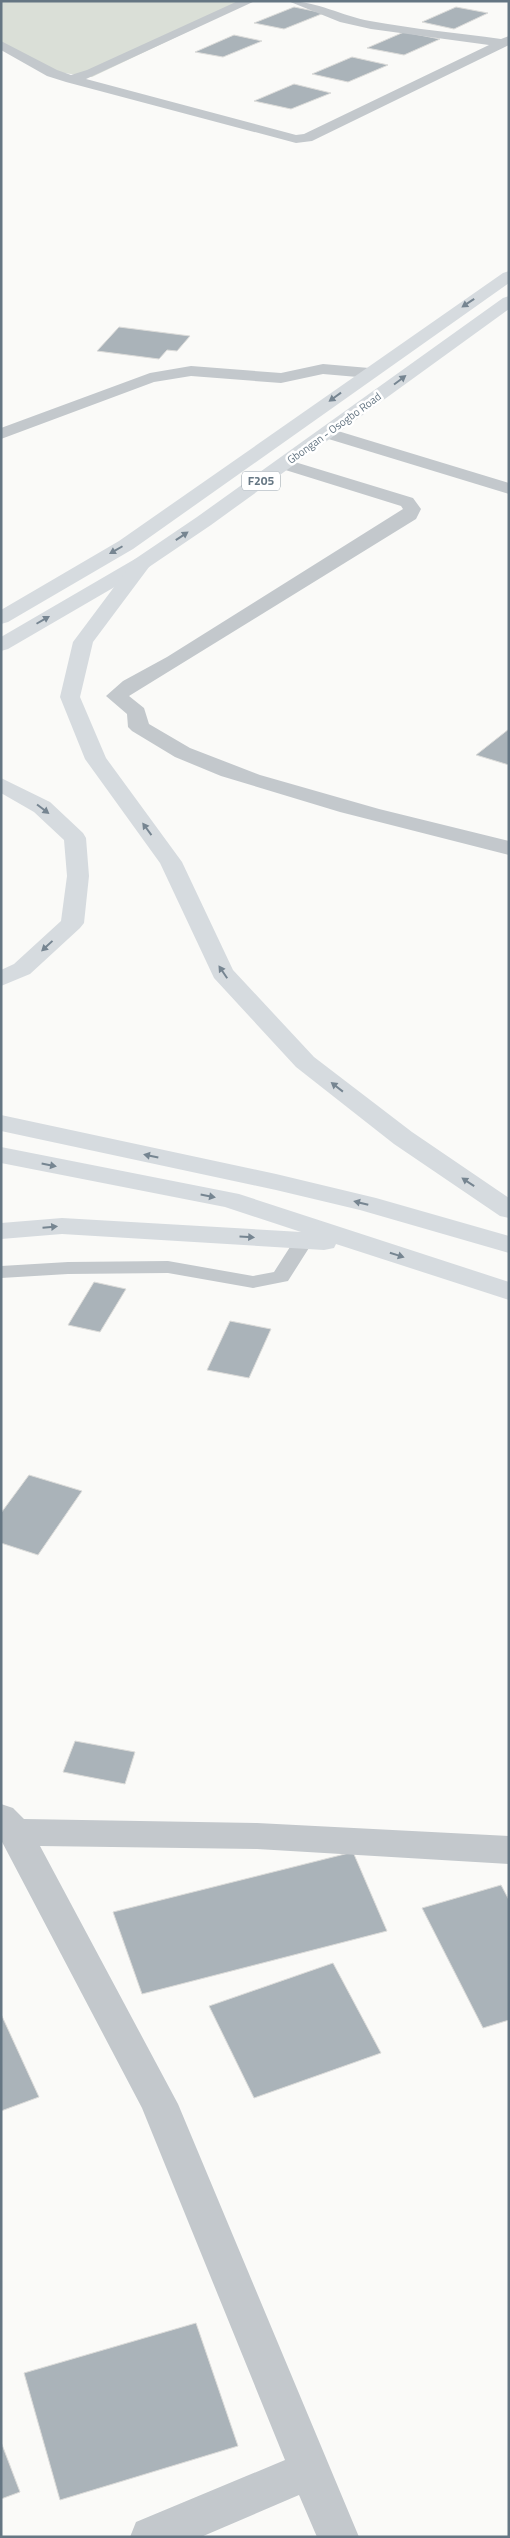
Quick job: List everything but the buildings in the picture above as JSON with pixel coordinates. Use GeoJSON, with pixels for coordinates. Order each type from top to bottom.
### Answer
{"type":"FeatureCollection","features":[{"type":"Feature","properties":{"kind":"main road","name":"Gbongan - Osogbo Road"},"geometry":{"type":"LineString","coordinates":[[1,618],[126,544],[224,478],[369,373],[509,276]]}},
{"type":"Feature","properties":{"kind":"main road","name":"Gbongan - Osogbo Road"},"geometry":{"type":"LineString","coordinates":[[1,645],[142,563],[285,464],[509,301]]}},
{"type":"Feature","properties":{"kind":"main road"},"geometry":{"type":"LineString","coordinates":[[142,563],[83,642],[70,697],[96,759],[171,862],[222,973],[305,1062],[403,1138],[509,1210]]}},
{"type":"Feature","properties":{"kind":"main road"},"geometry":{"type":"LineString","coordinates":[[1,784],[42,807],[75,838],[78,876],[72,923],[22,969],[1,979]]}},
{"type":"Feature","properties":{"kind":"main road"},"geometry":{"type":"LineString","coordinates":[[1,1123],[276,1182],[366,1204],[509,1245]]}},
{"type":"Feature","properties":{"kind":"main road"},"geometry":{"type":"LineString","coordinates":[[1,1155],[230,1200],[509,1291]]}},
{"type":"Feature","properties":{"kind":"main road"},"geometry":{"type":"LineString","coordinates":[[1,1232],[62,1226],[304,1240],[371,1246]]}},
{"type":"Feature","properties":{"kind":"street"},"geometry":{"type":"LineString","coordinates":[[70,79],[92,73],[249,1]]}},
{"type":"Feature","properties":{"kind":"street"},"geometry":{"type":"LineString","coordinates":[[294,1],[344,19],[371,25],[506,42]]}},
{"type":"Feature","properties":{"kind":"street"},"geometry":{"type":"LineString","coordinates":[[1,45],[52,73],[70,79],[285,138],[306,138],[506,42]]}},
{"type":"Feature","properties":{"kind":"street"},"geometry":{"type":"LineString","coordinates":[[1,434],[150,378],[183,372],[208,371],[281,378],[323,369],[369,373]]}},
{"type":"Feature","properties":{"kind":"street"},"geometry":{"type":"LineString","coordinates":[[328,433],[509,489]]}},
{"type":"Feature","properties":{"kind":"street"},"geometry":{"type":"LineString","coordinates":[[285,464],[407,502],[412,509],[409,516],[174,661],[130,685],[116,696],[137,712],[139,727],[166,746],[210,764],[275,787],[509,848]]}},
{"type":"Feature","properties":{"kind":"street"},"geometry":{"type":"LineString","coordinates":[[8,1824],[509,1850]]}},
{"type":"Feature","properties":{"kind":"street"},"geometry":{"type":"LineString","coordinates":[[8,1824],[159,2104],[338,2537]]}},
{"type":"Feature","properties":{"kind":"street"},"geometry":{"type":"LineString","coordinates":[[151,2537],[311,2469]]}},
{"type":"Feature","properties":{"kind":"lane"},"geometry":{"type":"LineString","coordinates":[[1,1272],[68,1268],[168,1266],[253,1282],[282,1277],[304,1240]]}},
{"type":"Feature","properties":{"kind":"shaded area"},"geometry":{"type":"Polygon","coordinates":[[[1,1],[252,1],[92,77],[43,70],[1,42],[1,1]]]}}]}
